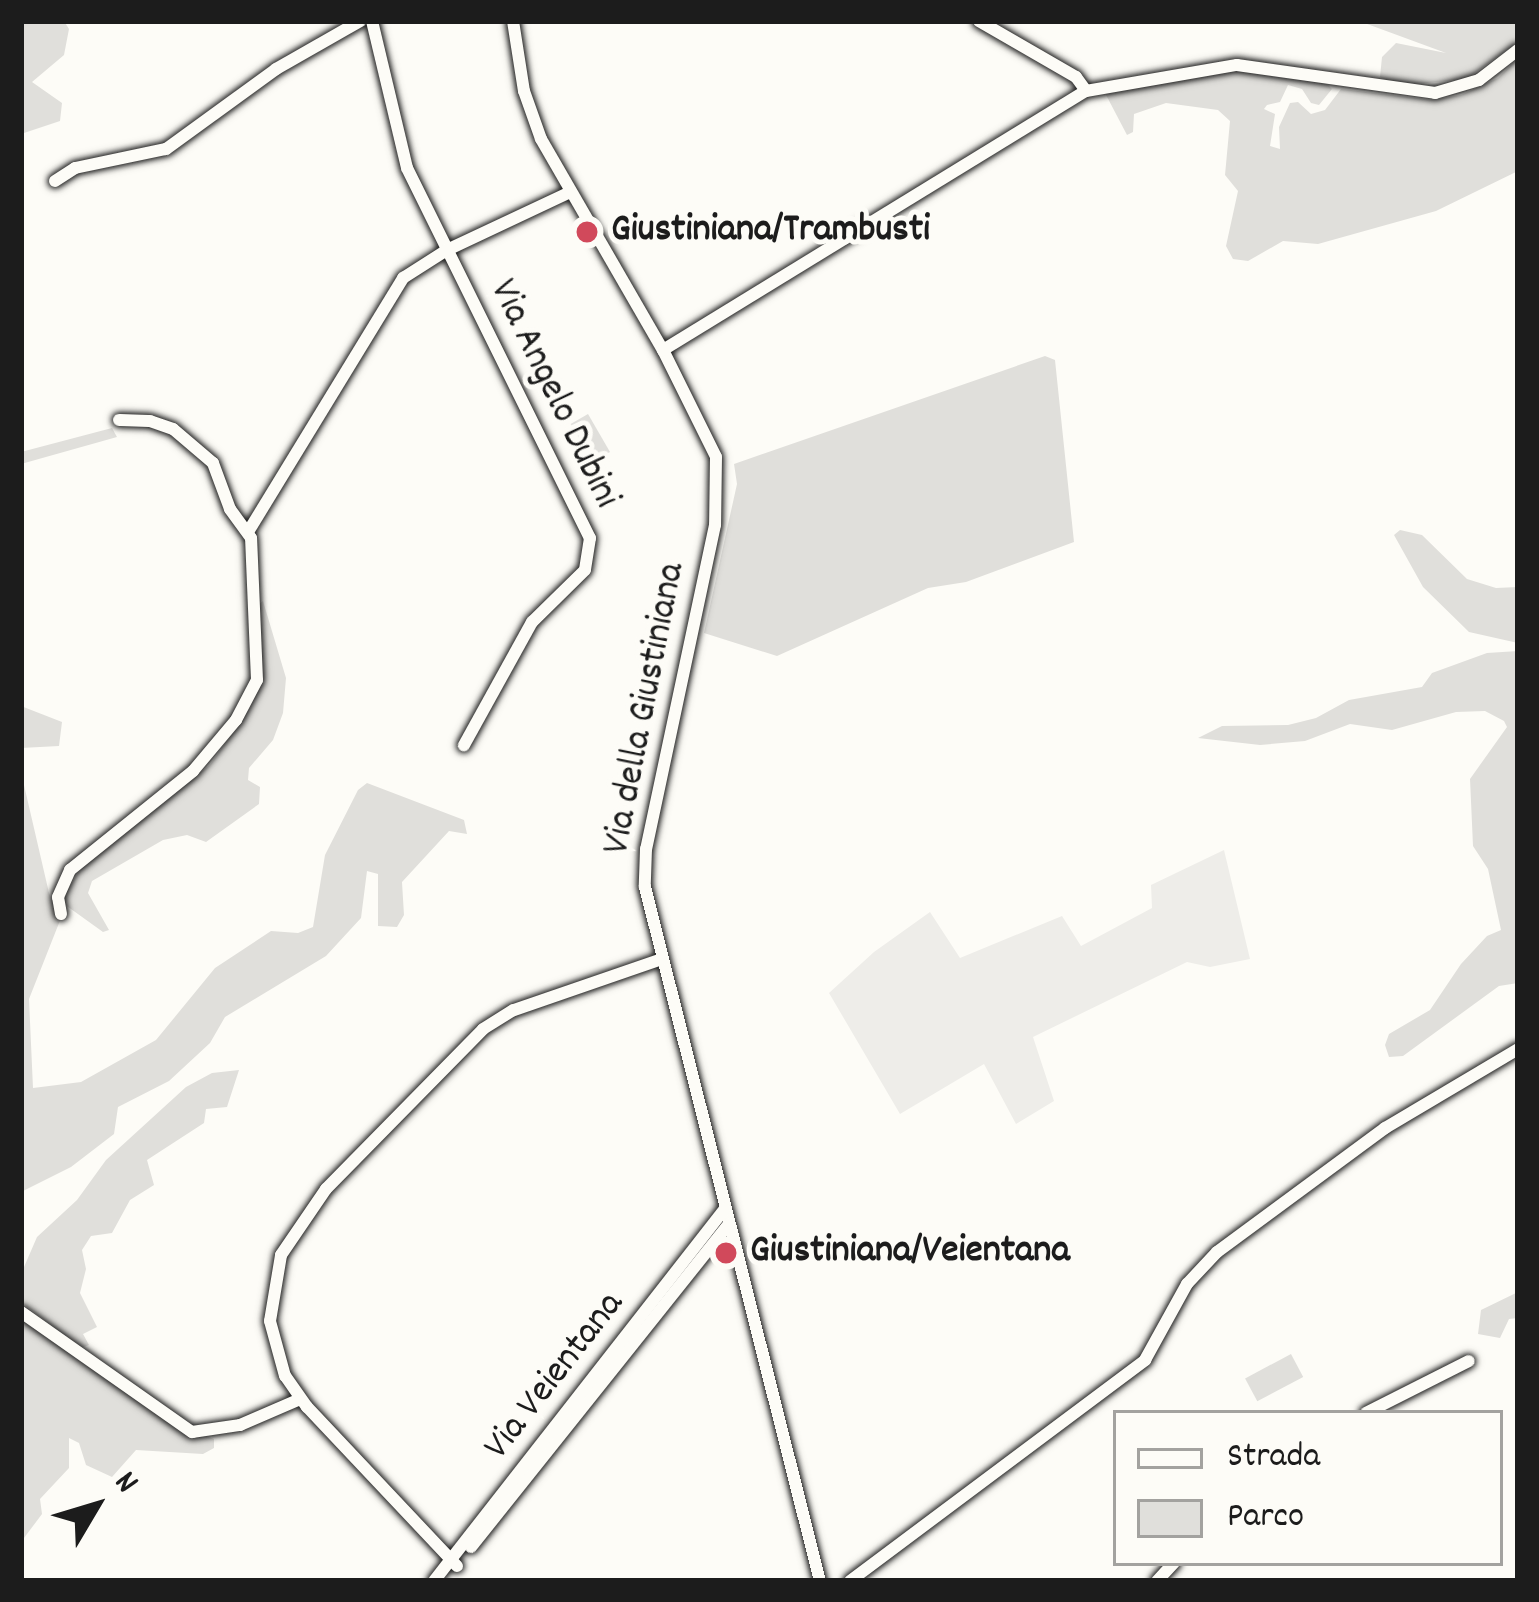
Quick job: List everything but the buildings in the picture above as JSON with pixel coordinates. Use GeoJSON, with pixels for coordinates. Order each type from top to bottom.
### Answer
{"type":"FeatureCollection","features":[{"type":"Feature","properties":{"kind":"street"},"geometry":{"type":"LineString","coordinates":[[56,181],[74,168],[166,148],[276,69],[360,21]]}},
{"type":"Feature","properties":{"kind":"street"},"geometry":{"type":"LineString","coordinates":[[372,21],[403,159],[447,250]]}},
{"type":"Feature","properties":{"kind":"street","name":"Via della Giustiniana"},"geometry":{"type":"LineString","coordinates":[[513,21],[531,117],[711,440],[719,481],[645,858],[647,898],[820,1581]]}},
{"type":"Feature","properties":{"kind":"street"},"geometry":{"type":"LineString","coordinates":[[979,21],[1076,76],[1086,91]]}},
{"type":"Feature","properties":{"kind":"street"},"geometry":{"type":"LineString","coordinates":[[663,350],[1086,91],[1238,64],[1436,93],[1479,80],[1518,50]]}},
{"type":"Feature","properties":{"kind":"street"},"geometry":{"type":"LineString","coordinates":[[248,532],[399,283],[447,250],[570,192]]}},
{"type":"Feature","properties":{"kind":"street","name":"Via Angelo Dubini"},"geometry":{"type":"LineString","coordinates":[[447,250],[584,522],[591,546],[580,576],[532,622],[464,745]]}},
{"type":"Feature","properties":{"kind":"street"},"geometry":{"type":"LineString","coordinates":[[61,914],[63,883],[80,859],[193,771],[253,693],[259,657],[248,532],[230,509],[217,470],[202,448],[161,424],[119,420]]}},
{"type":"Feature","properties":{"kind":"street"},"geometry":{"type":"LineString","coordinates":[[454,1563],[300,1399],[275,1353],[271,1303],[281,1255],[316,1199],[491,1023],[662,959]]}},
{"type":"Feature","properties":{"kind":"street"},"geometry":{"type":"LineString","coordinates":[[850,1581],[1145,1360],[1187,1284],[1217,1252],[1385,1128],[1518,1049]]}},
{"type":"Feature","properties":{"kind":"street","name":"Via Veientana"},"geometry":{"type":"LineString","coordinates":[[445,1581],[454,1563],[725,1209]]}},
{"type":"Feature","properties":{"kind":"street","name":"Via Veientana"},"geometry":{"type":"LineString","coordinates":[[434,1581],[454,1563],[729,1224]]}},
{"type":"Feature","properties":{"kind":"street"},"geometry":{"type":"LineString","coordinates":[[21,1312],[192,1432],[240,1425],[300,1399]]}},
{"type":"Feature","properties":{"kind":"street"},"geometry":{"type":"LineString","coordinates":[[1372,1410],[1468,1361]]}},
{"type":"Feature","properties":{"kind":"shaded area"},"geometry":{"type":"Polygon","coordinates":[[[1224,850],[1250,959],[1210,967],[1187,962],[1033,1037],[1054,1101],[1016,1124],[984,1064],[900,1114],[829,993],[874,952],[930,912],[960,958],[1062,916],[1081,946],[1152,908],[1151,885],[1224,850]]]}},
{"type":"Feature","properties":{"kind":"green space"},"geometry":{"type":"Polygon","coordinates":[[[21,21],[64,21],[69,29],[64,55],[32,82],[62,103],[60,121],[21,134],[21,21]]]}},
{"type":"Feature","properties":{"kind":"green space"},"geometry":{"type":"Polygon","coordinates":[[[1359,21],[1518,21],[1518,42],[1466,79],[1398,86],[1380,77],[1382,57],[1396,43],[1446,53],[1359,21]]]}},
{"type":"Feature","properties":{"kind":"green space"},"geometry":{"type":"Polygon","coordinates":[[[1518,58],[1518,171],[1436,211],[1318,244],[1283,241],[1248,261],[1233,259],[1226,246],[1238,191],[1225,175],[1230,121],[1218,110],[1166,103],[1134,114],[1133,132],[1127,135],[1105,93],[1227,69],[1326,83],[1332,89],[1319,105],[1311,103],[1302,89],[1288,85],[1280,102],[1264,109],[1275,114],[1270,146],[1280,149],[1279,127],[1290,103],[1298,102],[1311,114],[1325,110],[1341,89],[1432,100],[1461,95],[1498,78],[1518,58]]]}},
{"type":"Feature","properties":{"kind":"green space"},"geometry":{"type":"Polygon","coordinates":[[[1045,356],[1055,360],[1074,542],[966,582],[928,588],[777,656],[704,633],[737,484],[734,464],[1045,356]]]}},
{"type":"Feature","properties":{"kind":"green space"},"geometry":{"type":"Polygon","coordinates":[[[588,414],[610,452],[593,462],[571,424],[588,414]]]}},
{"type":"Feature","properties":{"kind":"green space"},"geometry":{"type":"Polygon","coordinates":[[[112,428],[117,437],[21,464],[21,452],[112,428]]]}},
{"type":"Feature","properties":{"kind":"green space"},"geometry":{"type":"Polygon","coordinates":[[[1400,530],[1422,535],[1467,579],[1496,588],[1518,587],[1518,643],[1469,632],[1423,587],[1394,535],[1400,530]]]}},
{"type":"Feature","properties":{"kind":"green space"},"geometry":{"type":"Polygon","coordinates":[[[263,601],[286,678],[283,713],[273,740],[249,768],[248,780],[260,787],[259,804],[206,842],[187,835],[163,840],[92,881],[88,893],[109,930],[103,932],[64,904],[66,892],[86,861],[210,765],[250,708],[261,683],[258,605],[263,601]]]}},
{"type":"Feature","properties":{"kind":"green space"},"geometry":{"type":"Polygon","coordinates":[[[1518,651],[1518,983],[1499,986],[1403,1056],[1389,1057],[1385,1045],[1389,1034],[1430,1010],[1461,964],[1487,936],[1501,930],[1488,869],[1473,846],[1470,779],[1507,727],[1504,721],[1485,711],[1456,712],[1392,730],[1350,724],[1305,741],[1260,745],[1198,738],[1222,726],[1288,725],[1316,718],[1349,700],[1422,687],[1432,673],[1487,653],[1518,651]]]}},
{"type":"Feature","properties":{"kind":"green space"},"geometry":{"type":"Polygon","coordinates":[[[21,706],[62,722],[59,746],[21,748],[21,706]]]}},
{"type":"Feature","properties":{"kind":"green space"},"geometry":{"type":"Polygon","coordinates":[[[21,772],[49,893],[61,918],[29,999],[33,1088],[81,1082],[156,1040],[215,968],[271,931],[298,933],[313,927],[325,855],[358,790],[367,783],[464,820],[467,834],[449,831],[402,882],[404,915],[397,927],[378,926],[378,874],[367,871],[361,918],[326,956],[225,1017],[210,1043],[169,1081],[118,1107],[114,1134],[71,1167],[21,1192],[21,772]]]}},
{"type":"Feature","properties":{"kind":"green space"},"geometry":{"type":"Polygon","coordinates":[[[239,1070],[227,1107],[206,1109],[204,1123],[147,1160],[154,1185],[130,1200],[112,1233],[91,1236],[82,1250],[86,1269],[80,1293],[97,1327],[83,1334],[89,1345],[81,1348],[21,1302],[21,1274],[37,1237],[77,1200],[106,1160],[186,1087],[212,1073],[239,1070]]]}},
{"type":"Feature","properties":{"kind":"green space"},"geometry":{"type":"Polygon","coordinates":[[[1518,1292],[1518,1318],[1509,1319],[1500,1338],[1478,1334],[1481,1310],[1518,1292]]]}},
{"type":"Feature","properties":{"kind":"green space"},"geometry":{"type":"Polygon","coordinates":[[[21,1315],[168,1422],[214,1439],[214,1448],[203,1454],[136,1450],[112,1477],[86,1465],[79,1443],[69,1438],[69,1468],[40,1499],[42,1514],[21,1542],[21,1315]]]}},
{"type":"Feature","properties":{"kind":"green space"},"geometry":{"type":"Polygon","coordinates":[[[1291,1354],[1303,1377],[1257,1401],[1245,1378],[1291,1354]]]}},
{"type":"Feature","properties":{"kind":"place","name":"Giustiniana/Trambusti"},"geometry":{"type":"Point","coordinates":[587,232]}},
{"type":"Feature","properties":{"kind":"place","name":"Giustiniana/Veientana"},"geometry":{"type":"Point","coordinates":[726,1253]}}]}
